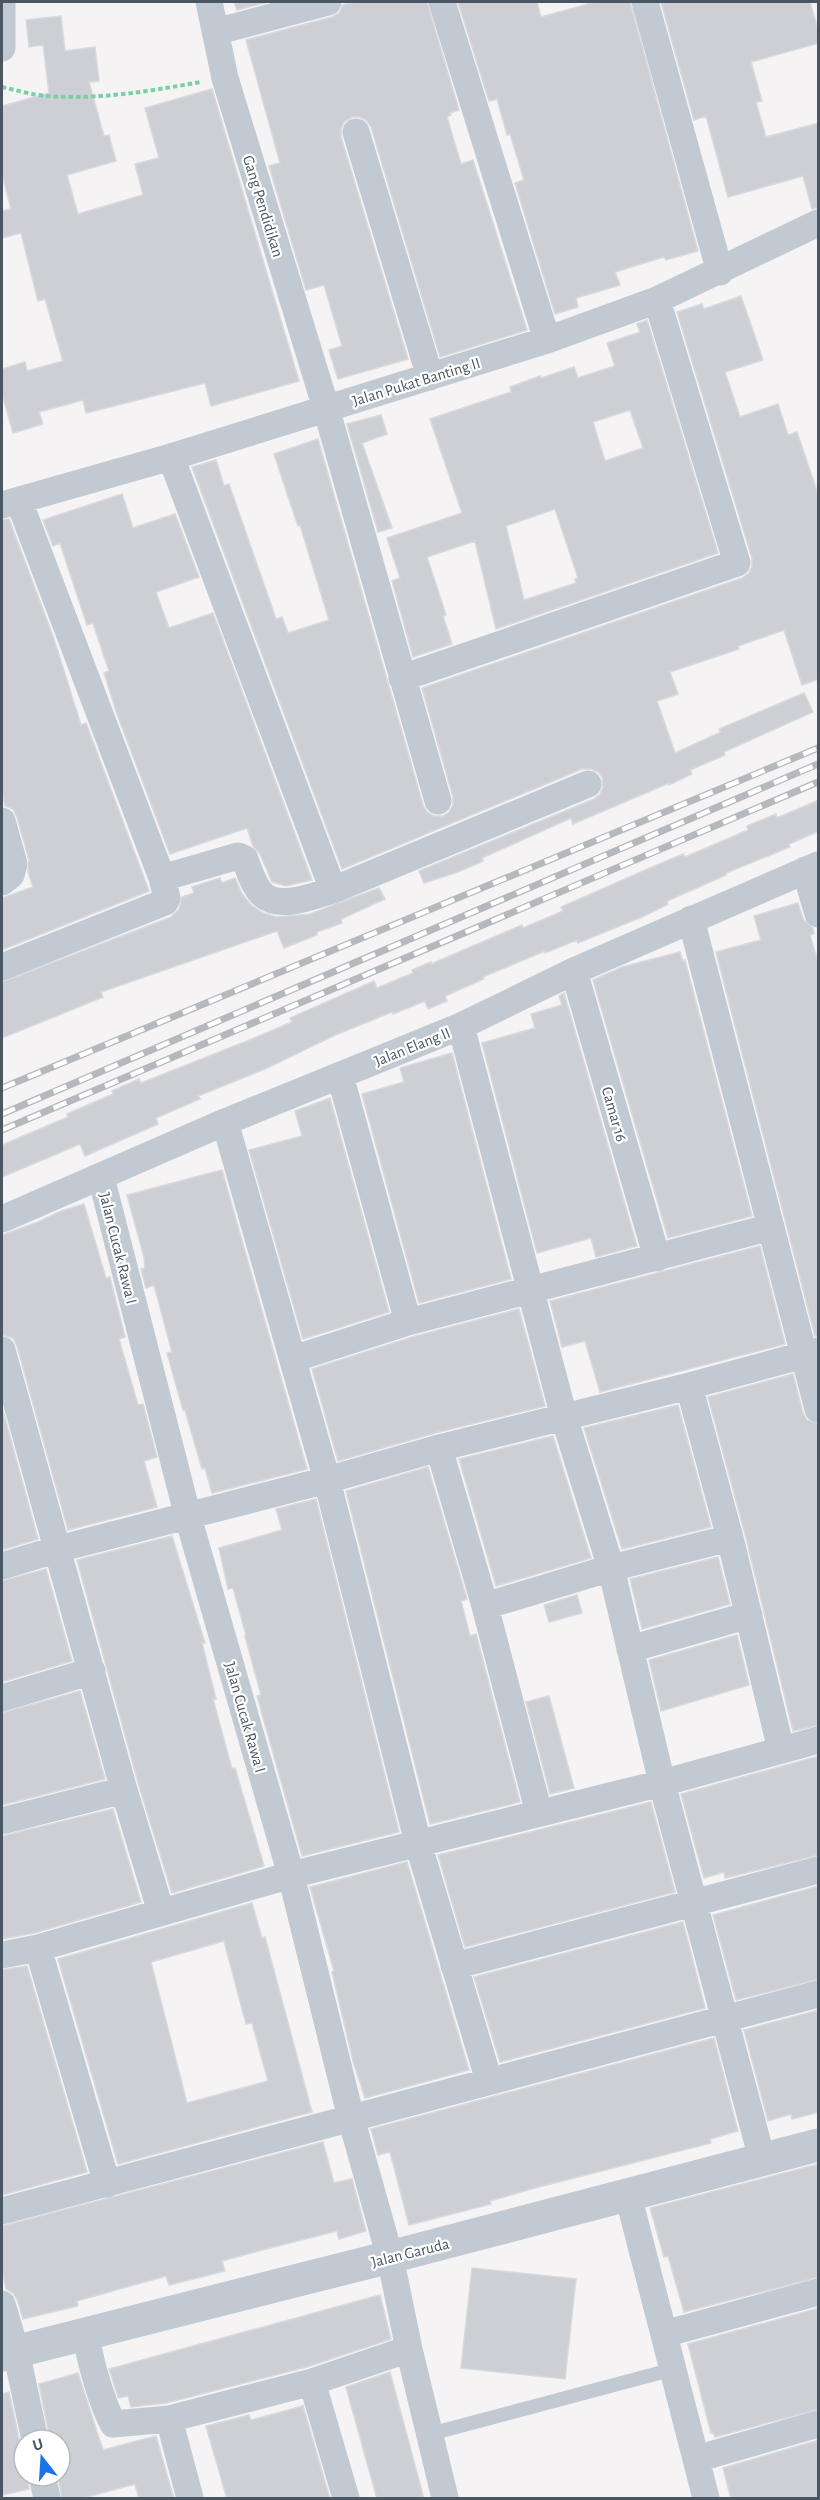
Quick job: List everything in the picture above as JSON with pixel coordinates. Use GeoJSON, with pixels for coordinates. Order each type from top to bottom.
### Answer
{"type":"FeatureCollection","features":[{"type":"Feature","properties":{"kind":"street"},"geometry":{"type":"LineString","coordinates":[[2,48],[3,2]]}},
{"type":"Feature","properties":{"kind":"street","name":"Gang Pendidikan"},"geometry":{"type":"LineString","coordinates":[[209,2],[225,78],[326,408],[438,801]]}},
{"type":"Feature","properties":{"kind":"street"},"geometry":{"type":"LineString","coordinates":[[216,32],[328,2]]}},
{"type":"Feature","properties":{"kind":"street"},"geometry":{"type":"LineString","coordinates":[[442,2],[547,340]]}},
{"type":"Feature","properties":{"kind":"street"},"geometry":{"type":"LineString","coordinates":[[645,2],[720,272]]}},
{"type":"Feature","properties":{"kind":"street"},"geometry":{"type":"LineString","coordinates":[[356,132],[430,377]]}},
{"type":"Feature","properties":{"kind":"street","name":"Jalan Pukat Banting II"},"geometry":{"type":"LineString","coordinates":[[10,503],[171,457],[547,340],[657,300],[819,223]]}},
{"type":"Feature","properties":{"kind":"street"},"geometry":{"type":"LineString","coordinates":[[402,678],[737,563],[657,300]]}},
{"type":"Feature","properties":{"kind":"street"},"geometry":{"type":"LineString","coordinates":[[171,457],[333,890]]}},
{"type":"Feature","properties":{"kind":"street"},"geometry":{"type":"LineString","coordinates":[[2,967],[165,902],[167,898],[162,878],[10,503]]}},
{"type":"Feature","properties":{"kind":"street"},"geometry":{"type":"LineString","coordinates":[[162,878],[238,856],[244,859],[260,892],[271,900],[296,900],[333,890],[588,784]]}},
{"type":"Feature","properties":{"kind":"street"},"geometry":{"type":"LineString","coordinates":[[2,821],[14,864],[11,875],[2,882]]}},
{"type":"Feature","properties":{"kind":"street"},"geometry":{"type":"LineString","coordinates":[[812,867],[819,914]]}},
{"type":"Feature","properties":{"kind":"street","name":"Jalan Elang II"},"geometry":{"type":"LineString","coordinates":[[2,1219],[225,1122],[462,1026],[574,971],[812,867]]}},
{"type":"Feature","properties":{"kind":"street"},"geometry":{"type":"LineString","coordinates":[[691,919],[771,1227],[811,1353],[819,1409]]}},
{"type":"Feature","properties":{"kind":"street","name":"Camar 16"},"geometry":{"type":"LineString","coordinates":[[574,971],[657,1258]]}},
{"type":"Feature","properties":{"kind":"street"},"geometry":{"type":"LineString","coordinates":[[462,1026],[564,1417],[610,1568],[662,1783],[762,2160]]}},
{"type":"Feature","properties":{"kind":"street"},"geometry":{"type":"LineString","coordinates":[[340,1075],[408,1322]]}},
{"type":"Feature","properties":{"kind":"street"},"geometry":{"type":"LineString","coordinates":[[225,1122],[327,1480],[418,1843],[489,2081]]}},
{"type":"Feature","properties":{"kind":"street","name":"Jalan Cucak Rawa I"},"geometry":{"type":"LineString","coordinates":[[101,1177],[188,1517],[291,1875],[351,2118],[390,2257],[409,2349],[446,2499]]}},
{"type":"Feature","properties":{"kind":"street"},"geometry":{"type":"LineString","coordinates":[[293,1359],[408,1322],[771,1227]]}},
{"type":"Feature","properties":{"kind":"street"},"geometry":{"type":"LineString","coordinates":[[2,1350],[8,1399],[58,1549],[160,1912]]}},
{"type":"Feature","properties":{"kind":"street"},"geometry":{"type":"LineString","coordinates":[[2,1566],[58,1549],[188,1517],[439,1448],[811,1353]]}},
{"type":"Feature","properties":{"kind":"street"},"geometry":{"type":"LineString","coordinates":[[689,1386],[730,1538],[781,1750]]}},
{"type":"Feature","properties":{"kind":"street"},"geometry":{"type":"LineString","coordinates":[[439,1448],[485,1606],[539,1814]]}},
{"type":"Feature","properties":{"kind":"street"},"geometry":{"type":"LineString","coordinates":[[485,1606],[610,1568],[730,1538]]}},
{"type":"Feature","properties":{"kind":"street"},"geometry":{"type":"LineString","coordinates":[[630,1649],[748,1615]]}},
{"type":"Feature","properties":{"kind":"street"},"geometry":{"type":"LineString","coordinates":[[2,1698],[92,1671]]}},
{"type":"Feature","properties":{"kind":"street"},"geometry":{"type":"LineString","coordinates":[[2,1955],[38,1947],[291,1875],[662,1783],[819,1740]]}},
{"type":"Feature","properties":{"kind":"street"},"geometry":{"type":"LineString","coordinates":[[2,1821],[124,1790]]}},
{"type":"Feature","properties":{"kind":"street"},"geometry":{"type":"LineString","coordinates":[[454,1966],[819,1870]]}},
{"type":"Feature","properties":{"kind":"street"},"geometry":{"type":"LineString","coordinates":[[38,1947],[107,2184]]}},
{"type":"Feature","properties":{"kind":"street"},"geometry":{"type":"LineString","coordinates":[[2,2211],[819,1994]]}},
{"type":"Feature","properties":{"kind":"street","name":"Jalan Garuda"},"geometry":{"type":"LineString","coordinates":[[9,2353],[819,2145]]}},
{"type":"Feature","properties":{"kind":"street"},"geometry":{"type":"LineString","coordinates":[[628,2195],[706,2499]]}},
{"type":"Feature","properties":{"kind":"street"},"geometry":{"type":"LineString","coordinates":[[664,2334],[819,2292]]}},
{"type":"Feature","properties":{"kind":"street"},"geometry":{"type":"LineString","coordinates":[[2,2304],[9,2353],[31,2428]]}},
{"type":"Feature","properties":{"kind":"street"},"geometry":{"type":"LineString","coordinates":[[85,2333],[89,2356],[113,2424],[169,2419],[312,2382],[409,2349]]}},
{"type":"Feature","properties":{"kind":"street"},"geometry":{"type":"LineString","coordinates":[[312,2382],[346,2499]]}},
{"type":"Feature","properties":{"kind":"street"},"geometry":{"type":"LineString","coordinates":[[169,2419],[190,2499]]}},
{"type":"Feature","properties":{"kind":"street"},"geometry":{"type":"LineString","coordinates":[[696,2459],[819,2424]]}},
{"type":"Feature","properties":{"kind":"lane"},"geometry":{"type":"LineString","coordinates":[[430,2434],[674,2368]]}},
{"type":"Feature","properties":{"kind":"path"},"geometry":{"type":"LineString","coordinates":[[2,87],[46,96],[93,96],[139,93],[225,78]]}},
{"type":"Feature","properties":{"kind":"building"},"geometry":{"type":"Polygon","coordinates":[[[234,2],[268,2],[237,10],[234,2]]]}},
{"type":"Feature","properties":{"kind":"building"},"geometry":{"type":"Polygon","coordinates":[[[356,2],[427,2],[459,110],[450,113],[451,115],[447,117],[461,164],[473,160],[527,330],[440,357],[371,127],[366,120],[352,117],[344,122],[341,137],[408,359],[338,379],[329,350],[342,346],[324,285],[306,290],[269,166],[280,163],[246,40],[332,17],[339,13],[343,5],[356,2]]]}},
{"type":"Feature","properties":{"kind":"building"},"geometry":{"type":"Polygon","coordinates":[[[458,2],[537,2],[541,17],[595,2],[630,2],[698,251],[666,260],[664,257],[615,272],[620,285],[576,298],[578,307],[555,314],[515,183],[524,180],[510,134],[507,135],[497,99],[489,101],[458,2]]]}},
{"type":"Feature","properties":{"kind":"building"},"geometry":{"type":"Polygon","coordinates":[[[661,2],[810,2],[819,33],[819,43],[751,62],[762,101],[756,102],[766,137],[819,123],[819,207],[812,209],[803,176],[728,197],[706,116],[694,120],[661,2]]]}},
{"type":"Feature","properties":{"kind":"building"},"geometry":{"type":"Polygon","coordinates":[[[61,16],[65,51],[95,47],[99,81],[89,82],[104,136],[109,135],[116,161],[67,175],[78,214],[143,195],[135,164],[159,158],[145,108],[212,89],[299,381],[211,406],[205,383],[86,413],[83,400],[39,412],[43,424],[13,433],[2,394],[2,369],[25,362],[27,371],[63,361],[45,299],[38,301],[21,233],[2,238],[2,211],[11,209],[2,175],[2,106],[49,93],[43,45],[29,47],[26,20],[61,16]]]}},
{"type":"Feature","properties":{"kind":"building"},"geometry":{"type":"Polygon","coordinates":[[[741,296],[763,360],[725,372],[740,417],[778,404],[788,435],[797,432],[819,497],[819,679],[802,685],[784,630],[738,646],[739,649],[670,672],[678,694],[657,701],[675,753],[721,732],[719,729],[804,693],[813,712],[724,752],[725,755],[690,770],[692,774],[669,785],[669,783],[573,824],[571,818],[482,858],[483,861],[458,872],[424,883],[419,871],[594,799],[603,787],[602,777],[591,769],[582,769],[342,869],[192,467],[216,460],[224,486],[229,484],[276,619],[282,617],[288,633],[329,620],[300,525],[298,526],[274,454],[318,439],[423,805],[427,812],[434,816],[443,816],[453,805],[453,797],[422,688],[742,578],[749,573],[752,558],[677,312],[702,304],[704,309],[741,296]]]}},
{"type":"Feature","properties":{"kind":"building"},"geometry":{"type":"Polygon","coordinates":[[[647,320],[718,553],[496,629],[475,541],[427,557],[446,615],[443,616],[452,644],[413,657],[392,581],[400,578],[387,538],[462,513],[430,419],[511,392],[510,387],[540,376],[541,378],[574,367],[578,378],[615,366],[607,343],[640,332],[637,324],[647,320]],[[630,410],[593,422],[605,461],[643,448],[630,410]],[[555,509],[506,526],[524,600],[576,583],[575,579],[578,578],[555,509]]]}},
{"type":"Feature","properties":{"kind":"building"},"geometry":{"type":"Polygon","coordinates":[[[381,415],[387,434],[362,443],[392,528],[378,532],[347,424],[381,415]]]}},
{"type":"Feature","properties":{"kind":"building"},"geometry":{"type":"Polygon","coordinates":[[[122,494],[133,528],[175,514],[199,577],[156,592],[169,628],[213,613],[312,880],[286,886],[272,882],[260,854],[253,846],[247,828],[170,854],[117,714],[104,673],[109,671],[93,623],[87,625],[60,543],[53,546],[43,520],[122,494]]]}},
{"type":"Feature","properties":{"kind":"building"},"geometry":{"type":"Polygon","coordinates":[[[9,519],[53,636],[81,725],[86,723],[149,891],[2,950],[2,898],[33,887],[28,872],[29,860],[17,817],[13,809],[5,806],[2,793],[2,520],[9,519]]]}},
{"type":"Feature","properties":{"kind":"building"},"geometry":{"type":"Polygon","coordinates":[[[819,800],[819,831],[789,844],[790,847],[726,873],[726,875],[667,901],[668,904],[642,917],[578,943],[577,940],[545,953],[545,951],[483,977],[484,979],[445,996],[447,1001],[428,1009],[425,1001],[333,1036],[265,1069],[198,1096],[200,1099],[156,1118],[158,1124],[85,1156],[80,1144],[2,1177],[2,1145],[68,1117],[67,1114],[113,1094],[112,1091],[139,1079],[141,1083],[252,1039],[292,1022],[290,1018],[374,981],[377,988],[413,973],[412,970],[431,962],[431,964],[522,925],[523,928],[563,911],[561,907],[643,871],[683,854],[685,857],[748,830],[747,826],[776,814],[777,818],[819,800]]]}},
{"type":"Feature","properties":{"kind":"building"},"geometry":{"type":"Polygon","coordinates":[[[220,878],[222,883],[235,878],[242,894],[251,905],[263,913],[276,917],[310,914],[379,888],[385,899],[341,919],[342,923],[284,948],[277,931],[101,992],[103,997],[2,1038],[2,982],[171,917],[179,909],[182,897],[194,893],[192,887],[220,878]]]}},
{"type":"Feature","properties":{"kind":"building"},"geometry":{"type":"Polygon","coordinates":[[[798,903],[803,919],[813,928],[814,934],[810,935],[819,965],[819,1336],[815,1336],[716,952],[761,940],[754,916],[798,903]]]}},
{"type":"Feature","properties":{"kind":"building"},"geometry":{"type":"Polygon","coordinates":[[[680,952],[683,961],[685,960],[752,1216],[668,1238],[593,980],[622,967],[680,952]]]}},
{"type":"Feature","properties":{"kind":"building"},"geometry":{"type":"Polygon","coordinates":[[[564,993],[637,1246],[596,1257],[591,1238],[537,1253],[482,1043],[535,1028],[531,1014],[562,1005],[559,996],[564,993]]]}},
{"type":"Feature","properties":{"kind":"building"},"geometry":{"type":"Polygon","coordinates":[[[452,1053],[511,1279],[419,1303],[362,1094],[404,1082],[400,1068],[452,1053]]]}},
{"type":"Feature","properties":{"kind":"building"},"geometry":{"type":"Polygon","coordinates":[[[330,1098],[389,1312],[303,1339],[249,1150],[302,1136],[295,1111],[330,1098]]]}},
{"type":"Feature","properties":{"kind":"building"},"geometry":{"type":"Polygon","coordinates":[[[222,1170],[307,1469],[212,1493],[205,1468],[202,1469],[185,1410],[183,1410],[167,1353],[172,1352],[154,1285],[146,1288],[141,1269],[145,1268],[144,1257],[127,1195],[222,1170]]]}},
{"type":"Feature","properties":{"kind":"building"},"geometry":{"type":"Polygon","coordinates":[[[84,1204],[106,1278],[110,1277],[125,1337],[119,1339],[138,1405],[143,1404],[157,1457],[144,1461],[157,1507],[68,1530],[17,1346],[13,1338],[2,1335],[2,1235],[84,1204]]]}},
{"type":"Feature","properties":{"kind":"building"},"geometry":{"type":"Polygon","coordinates":[[[760,1246],[785,1344],[600,1392],[585,1341],[562,1347],[550,1301],[760,1246]]]}},
{"type":"Feature","properties":{"kind":"building"},"geometry":{"type":"Polygon","coordinates":[[[519,1309],[545,1406],[435,1433],[338,1461],[312,1369],[412,1337],[519,1309]]]}},
{"type":"Feature","properties":{"kind":"building"},"geometry":{"type":"Polygon","coordinates":[[[793,1374],[803,1413],[807,1420],[819,1424],[819,1725],[793,1731],[745,1534],[708,1397],[793,1374]]]}},
{"type":"Feature","properties":{"kind":"building"},"geometry":{"type":"Polygon","coordinates":[[[678,1405],[711,1527],[622,1549],[584,1428],[678,1405]]]}},
{"type":"Feature","properties":{"kind":"building"},"geometry":{"type":"Polygon","coordinates":[[[2,1407],[38,1539],[2,1550],[2,1407]]]}},
{"type":"Feature","properties":{"kind":"building"},"geometry":{"type":"Polygon","coordinates":[[[553,1436],[591,1558],[496,1586],[459,1459],[553,1436]]]}},
{"type":"Feature","properties":{"kind":"building"},"geometry":{"type":"Polygon","coordinates":[[[428,1467],[467,1599],[461,1601],[470,1636],[476,1634],[520,1802],[430,1824],[346,1491],[428,1467]]]}},
{"type":"Feature","properties":{"kind":"building"},"geometry":{"type":"Polygon","coordinates":[[[316,1499],[399,1832],[302,1856],[257,1696],[261,1695],[246,1635],[233,1588],[228,1589],[219,1548],[282,1530],[276,1509],[316,1499]]]}},
{"type":"Feature","properties":{"kind":"building"},"geometry":{"type":"Polygon","coordinates":[[[172,1536],[205,1643],[202,1643],[216,1699],[213,1699],[232,1769],[235,1768],[264,1866],[172,1893],[139,1786],[77,1560],[172,1536]]]}},
{"type":"Feature","properties":{"kind":"building"},"geometry":{"type":"Polygon","coordinates":[[[718,1557],[730,1604],[642,1629],[630,1579],[718,1557]]]}},
{"type":"Feature","properties":{"kind":"building"},"geometry":{"type":"Polygon","coordinates":[[[46,1569],[72,1661],[2,1682],[2,1581],[46,1569]]]}},
{"type":"Feature","properties":{"kind":"building"},"geometry":{"type":"Polygon","coordinates":[[[577,1595],[582,1613],[549,1622],[544,1605],[577,1595]]]}},
{"type":"Feature","properties":{"kind":"building"},"geometry":{"type":"Polygon","coordinates":[[[737,1635],[749,1685],[661,1711],[649,1660],[737,1635]]]}},
{"type":"Feature","properties":{"kind":"building"},"geometry":{"type":"Polygon","coordinates":[[[80,1691],[105,1779],[2,1805],[2,1713],[80,1691]]]}},
{"type":"Feature","properties":{"kind":"building"},"geometry":{"type":"Polygon","coordinates":[[[549,1696],[574,1788],[550,1794],[526,1702],[549,1696]]]}},
{"type":"Feature","properties":{"kind":"building"},"geometry":{"type":"Polygon","coordinates":[[[819,1756],[819,1855],[725,1878],[724,1872],[704,1878],[681,1794],[819,1756]]]}},
{"type":"Feature","properties":{"kind":"building"},"geometry":{"type":"Polygon","coordinates":[[[651,1802],[675,1892],[465,1947],[438,1855],[651,1802]]]}},
{"type":"Feature","properties":{"kind":"building"},"geometry":{"type":"Polygon","coordinates":[[[113,1809],[141,1902],[34,1933],[2,1939],[2,1836],[113,1809]]]}},
{"type":"Feature","properties":{"kind":"building"},"geometry":{"type":"Polygon","coordinates":[[[407,1862],[469,2070],[365,2098],[353,2061],[332,1972],[334,1971],[310,1887],[407,1862]]]}},
{"type":"Feature","properties":{"kind":"building"},"geometry":{"type":"Polygon","coordinates":[[[819,1886],[819,1979],[736,2000],[713,1915],[819,1886]]]}},
{"type":"Feature","properties":{"kind":"building"},"geometry":{"type":"Polygon","coordinates":[[[252,1903],[262,1938],[265,1937],[312,2112],[118,2164],[58,1959],[252,1903]],[[224,1941],[151,1962],[187,2103],[268,2081],[252,2023],[246,2024],[224,1941]]]}},
{"type":"Feature","properties":{"kind":"building"},"geometry":{"type":"Polygon","coordinates":[[[683,1922],[705,2008],[500,2062],[474,1977],[683,1922]]]}},
{"type":"Feature","properties":{"kind":"building"},"geometry":{"type":"Polygon","coordinates":[[[27,1966],[87,2172],[2,2195],[2,1970],[27,1966]]]}},
{"type":"Feature","properties":{"kind":"building"},"geometry":{"type":"Polygon","coordinates":[[[819,2010],[819,2112],[792,2119],[791,2114],[768,2121],[744,2030],[819,2010]]]}},
{"type":"Feature","properties":{"kind":"building"},"geometry":{"type":"Polygon","coordinates":[[[714,2038],[738,2131],[710,2139],[711,2143],[535,2188],[490,2201],[491,2204],[409,2225],[390,2152],[378,2155],[371,2129],[714,2038]]]}},
{"type":"Feature","properties":{"kind":"building"},"geometry":{"type":"Polygon","coordinates":[[[323,2142],[334,2183],[352,2179],[366,2231],[339,2239],[337,2231],[262,2250],[222,2261],[225,2271],[169,2285],[166,2276],[77,2301],[78,2306],[23,2319],[17,2299],[6,2289],[2,2271],[2,2226],[323,2142]]]}},
{"type":"Feature","properties":{"kind":"building"},"geometry":{"type":"Polygon","coordinates":[[[819,2164],[819,2277],[684,2312],[668,2256],[664,2257],[650,2208],[819,2164]]]}},
{"type":"Feature","properties":{"kind":"building"},"geometry":{"type":"Polygon","coordinates":[[[472,2268],[576,2279],[565,2379],[461,2368],[472,2268]]]}},
{"type":"Feature","properties":{"kind":"building"},"geometry":{"type":"Polygon","coordinates":[[[380,2295],[391,2339],[307,2367],[166,2403],[131,2407],[128,2396],[118,2397],[109,2369],[380,2295]]]}},
{"type":"Feature","properties":{"kind":"building"},"geometry":{"type":"Polygon","coordinates":[[[819,2308],[819,2409],[715,2437],[713,2432],[711,2433],[688,2344],[819,2308]]]}},
{"type":"Feature","properties":{"kind":"building"},"geometry":{"type":"Polygon","coordinates":[[[390,2372],[424,2499],[377,2499],[346,2387],[390,2372]]]}},
{"type":"Feature","properties":{"kind":"building"},"geometry":{"type":"Polygon","coordinates":[[[78,2373],[103,2450],[156,2436],[174,2499],[139,2499],[135,2484],[80,2499],[62,2499],[60,2488],[72,2488],[72,2428],[48,2428],[39,2384],[78,2373]]]}},
{"type":"Feature","properties":{"kind":"building"},"geometry":{"type":"Polygon","coordinates":[[[9,2392],[17,2428],[12,2428],[12,2488],[29,2489],[2,2495],[2,2394],[9,2392]]]}},
{"type":"Feature","properties":{"kind":"building"},"geometry":{"type":"Polygon","coordinates":[[[303,2406],[330,2499],[227,2499],[206,2426],[249,2415],[251,2420],[303,2406]]]}},
{"type":"Feature","properties":{"kind":"building"},"geometry":{"type":"Polygon","coordinates":[[[819,2440],[819,2499],[731,2499],[723,2468],[819,2440]]]}},
{"type":"Feature","properties":{"kind":"railway"},"geometry":{"type":"LineString","coordinates":[[2,1088],[818,748]]}},
{"type":"Feature","properties":{"kind":"railway"},"geometry":{"type":"LineString","coordinates":[[2,1114],[818,764]]}},
{"type":"Feature","properties":{"kind":"railway"},"geometry":{"type":"LineString","coordinates":[[2,1130],[818,782]]}}]}
